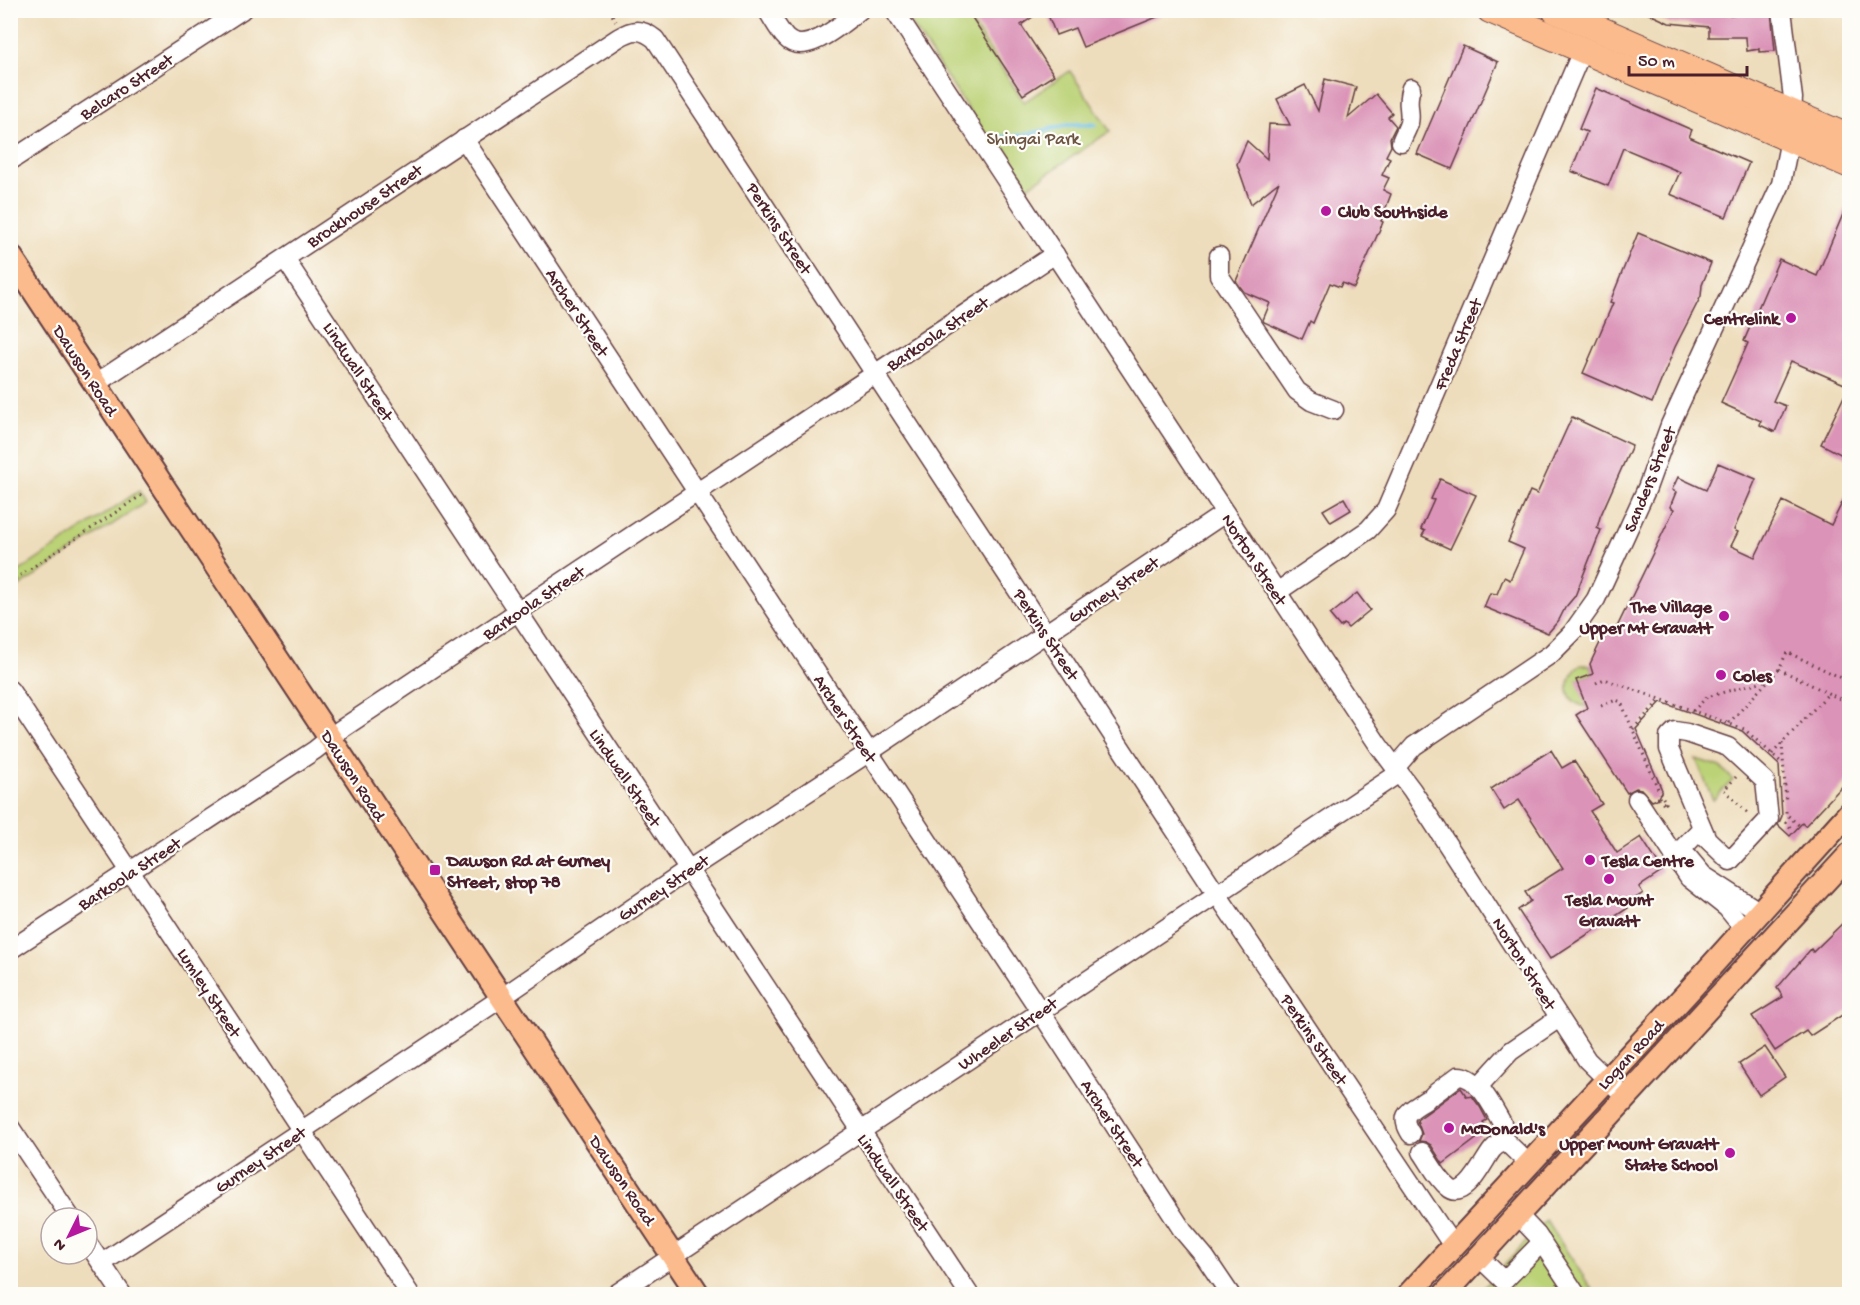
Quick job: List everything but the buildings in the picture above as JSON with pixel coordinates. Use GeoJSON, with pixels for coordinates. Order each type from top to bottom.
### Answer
{"type":"FeatureCollection","features":[{"type":"Feature","properties":{"kind":"highway"},"geometry":{"type":"LineString","coordinates":[[1490,10],[1850,165]]}},
{"type":"Feature","properties":{"kind":"highway"},"geometry":{"type":"LineString","coordinates":[[1555,10],[1850,138]]}},
{"type":"Feature","properties":{"kind":"main road","name":"Dawson Road"},"geometry":{"type":"LineString","coordinates":[[10,255],[698,1294]]}},
{"type":"Feature","properties":{"kind":"main road","name":"Logan Road"},"geometry":{"type":"LineString","coordinates":[[1408,1294],[1850,812]]}},
{"type":"Feature","properties":{"kind":"main road","name":"Logan Road"},"geometry":{"type":"LineString","coordinates":[[1445,1294],[1850,854]]}},
{"type":"Feature","properties":{"kind":"street","name":"Belcaro Street"},"geometry":{"type":"LineString","coordinates":[[10,161],[242,10]]}},
{"type":"Feature","properties":{"kind":"street"},"geometry":{"type":"LineString","coordinates":[[767,10],[786,39],[796,44],[806,44],[817,40],[860,10]]}},
{"type":"Feature","properties":{"kind":"street","name":"Sanders Street"},"geometry":{"type":"LineString","coordinates":[[1397,770],[1414,746],[1551,654],[1590,610],[1620,550],[1647,488],[1670,425],[1781,184],[1790,139],[1792,113],[1792,91],[1782,10]]}},
{"type":"Feature","properties":{"kind":"street","name":"Norton Street"},"geometry":{"type":"LineString","coordinates":[[894,11],[1277,592],[1438,829],[1587,1060],[1626,1098]]}},
{"type":"Feature","properties":{"kind":"street","name":"Brockhouse Street"},"geometry":{"type":"LineString","coordinates":[[95,384],[618,38],[627,27]]}},
{"type":"Feature","properties":{"kind":"street","name":"Perkins Street"},"geometry":{"type":"LineString","coordinates":[[627,27],[645,32],[655,39],[1217,894],[1453,1246]]}},
{"type":"Feature","properties":{"kind":"street","name":"Freda Street"},"geometry":{"type":"LineString","coordinates":[[1277,592],[1368,530],[1386,510],[1582,51]]}},
{"type":"Feature","properties":{"kind":"street"},"geometry":{"type":"LineString","coordinates":[[1401,142],[1409,122],[1407,101],[1411,88]]}},
{"type":"Feature","properties":{"kind":"street","name":"Archer Street"},"geometry":{"type":"LineString","coordinates":[[464,139],[1183,1231],[1205,1257],[1230,1294]]}},
{"type":"Feature","properties":{"kind":"street","name":"Barkoola Street"},"geometry":{"type":"LineString","coordinates":[[10,950],[331,739],[340,730],[1055,254]]}},
{"type":"Feature","properties":{"kind":"street"},"geometry":{"type":"LineString","coordinates":[[1219,256],[1219,275],[1297,392],[1311,401],[1334,410]]}},
{"type":"Feature","properties":{"kind":"street","name":"Lindwall Street"},"geometry":{"type":"LineString","coordinates":[[285,259],[969,1294]]}},
{"type":"Feature","properties":{"kind":"street","name":"Gurney Street"},"geometry":{"type":"LineString","coordinates":[[102,1263],[1225,513]]}},
{"type":"Feature","properties":{"kind":"street","name":"Lumley Street"},"geometry":{"type":"LineString","coordinates":[[10,690],[410,1294]]}},
{"type":"Feature","properties":{"kind":"street"},"geometry":{"type":"LineString","coordinates":[[1675,731],[1728,747],[1761,777],[1766,787],[1769,819],[1762,826],[1730,861],[1707,839],[1669,749],[1669,737],[1675,731]]}},
{"type":"Feature","properties":{"kind":"street","name":"Wheeler Street"},"geometry":{"type":"LineString","coordinates":[[616,1294],[1217,894],[1397,770]]}},
{"type":"Feature","properties":{"kind":"street"},"geometry":{"type":"LineString","coordinates":[[1648,797],[1689,878],[1727,908],[1744,928]]}},
{"type":"Feature","properties":{"kind":"street"},"geometry":{"type":"LineString","coordinates":[[1678,853],[1702,828]]}},
{"type":"Feature","properties":{"kind":"street"},"geometry":{"type":"LineString","coordinates":[[1678,853],[1691,862],[1703,875],[1728,889],[1760,912]]}},
{"type":"Feature","properties":{"kind":"street"},"geometry":{"type":"LineString","coordinates":[[1478,1087],[1511,1051],[1559,1018]]}},
{"type":"Feature","properties":{"kind":"street"},"geometry":{"type":"LineString","coordinates":[[1411,1134],[1405,1125],[1406,1114],[1461,1076],[1469,1079],[1478,1087],[1501,1120],[1499,1133],[1529,1164]]}},
{"type":"Feature","properties":{"kind":"street"},"geometry":{"type":"LineString","coordinates":[[1445,1185],[1457,1180],[1476,1159],[1501,1120]]}},
{"type":"Feature","properties":{"kind":"street"},"geometry":{"type":"LineString","coordinates":[[10,1127],[63,1206]]}},
{"type":"Feature","properties":{"kind":"street"},"geometry":{"type":"LineString","coordinates":[[1422,1152],[1445,1185],[1453,1191],[1465,1187],[1483,1167],[1493,1148],[1506,1142]]}},
{"type":"Feature","properties":{"kind":"street"},"geometry":{"type":"LineString","coordinates":[[1518,1215],[1542,1242],[1576,1294]]}},
{"type":"Feature","properties":{"kind":"street"},"geometry":{"type":"LineString","coordinates":[[1479,1257],[1504,1281],[1542,1242]]}},
{"type":"Feature","properties":{"kind":"street"},"geometry":{"type":"LineString","coordinates":[[99,1259],[122,1294]]}},
{"type":"Feature","properties":{"kind":"path"},"geometry":{"type":"LineString","coordinates":[[609,10],[627,27]]}},
{"type":"Feature","properties":{"kind":"path"},"geometry":{"type":"LineString","coordinates":[[10,582],[144,493]]}},
{"type":"Feature","properties":{"kind":"path"},"geometry":{"type":"LineString","coordinates":[[1729,723],[1779,669],[1787,652],[1850,682]]}},
{"type":"Feature","properties":{"kind":"path"},"geometry":{"type":"LineString","coordinates":[[1779,669],[1850,704]]}},
{"type":"Feature","properties":{"kind":"path"},"geometry":{"type":"LineString","coordinates":[[1596,683],[1604,680],[1744,729],[1783,764]]}},
{"type":"Feature","properties":{"kind":"path"},"geometry":{"type":"LineString","coordinates":[[1694,711],[1707,697],[1769,680]]}},
{"type":"Feature","properties":{"kind":"path"},"geometry":{"type":"LineString","coordinates":[[1772,754],[1828,694]]}},
{"type":"Feature","properties":{"kind":"path"},"geometry":{"type":"LineString","coordinates":[[1633,729],[1661,699]]}},
{"type":"Feature","properties":{"kind":"path"},"geometry":{"type":"LineString","coordinates":[[1601,706],[1616,700],[1621,702],[1666,803],[1648,797]]}},
{"type":"Feature","properties":{"kind":"path"},"geometry":{"type":"LineString","coordinates":[[1782,743],[1786,814],[1801,827]]}},
{"type":"Feature","properties":{"kind":"path"},"geometry":{"type":"LineString","coordinates":[[1737,776],[1724,790],[1762,826]]}},
{"type":"Feature","properties":{"kind":"path"},"geometry":{"type":"LineString","coordinates":[[1784,822],[1792,829]]}},
{"type":"Feature","properties":{"kind":"green space","name":"Shingai Park"},"geometry":{"type":"Polygon","coordinates":[[[903,11],[964,11],[1024,102],[1070,71],[1110,131],[1022,191],[903,11]]]}},
{"type":"Feature","properties":{"kind":"green space"},"geometry":{"type":"Polygon","coordinates":[[[139,491],[146,502],[11,592],[11,577],[139,491]]]}},
{"type":"Feature","properties":{"kind":"green space"},"geometry":{"type":"Polygon","coordinates":[[[1581,665],[1590,665],[1593,674],[1577,680],[1591,707],[1575,702],[1568,691],[1570,678],[1581,665]]]}},
{"type":"Feature","properties":{"kind":"green space"},"geometry":{"type":"Polygon","coordinates":[[[1696,759],[1721,767],[1733,780],[1713,800],[1696,759]]]}},
{"type":"Feature","properties":{"kind":"green space"},"geometry":{"type":"Polygon","coordinates":[[[1546,1220],[1595,1294],[1478,1294],[1546,1220]]]}},
{"type":"Feature","properties":{"kind":"waterway"},"geometry":{"type":"LineString","coordinates":[[998,137],[1028,135],[1064,126],[1095,125]]}},
{"type":"Feature","properties":{"kind":"place","name":"Club Southside"},"geometry":{"type":"Point","coordinates":[1326,211]}},
{"type":"Feature","properties":{"kind":"place","name":"Centrelink"},"geometry":{"type":"Point","coordinates":[1791,318]}},
{"type":"Feature","properties":{"kind":"place","name":"The Village Upper Mt Gravatt"},"geometry":{"type":"Point","coordinates":[1724,616]}},
{"type":"Feature","properties":{"kind":"place","name":"Coles"},"geometry":{"type":"Point","coordinates":[1721,675]}},
{"type":"Feature","properties":{"kind":"place","name":"Tesla Centre"},"geometry":{"type":"Point","coordinates":[1590,860]}},
{"type":"Feature","properties":{"kind":"place","name":"Dawson Rd at Gurney Street, stop 78"},"geometry":{"type":"Point","coordinates":[435,870]}},
{"type":"Feature","properties":{"kind":"place","name":"Tesla Mount Gravatt"},"geometry":{"type":"Point","coordinates":[1609,879]}},
{"type":"Feature","properties":{"kind":"place","name":"McDonald's"},"geometry":{"type":"Point","coordinates":[1449,1128]}},
{"type":"Feature","properties":{"kind":"place","name":"Upper Mount Gravatt State School"},"geometry":{"type":"Point","coordinates":[1730,1153]}}]}
